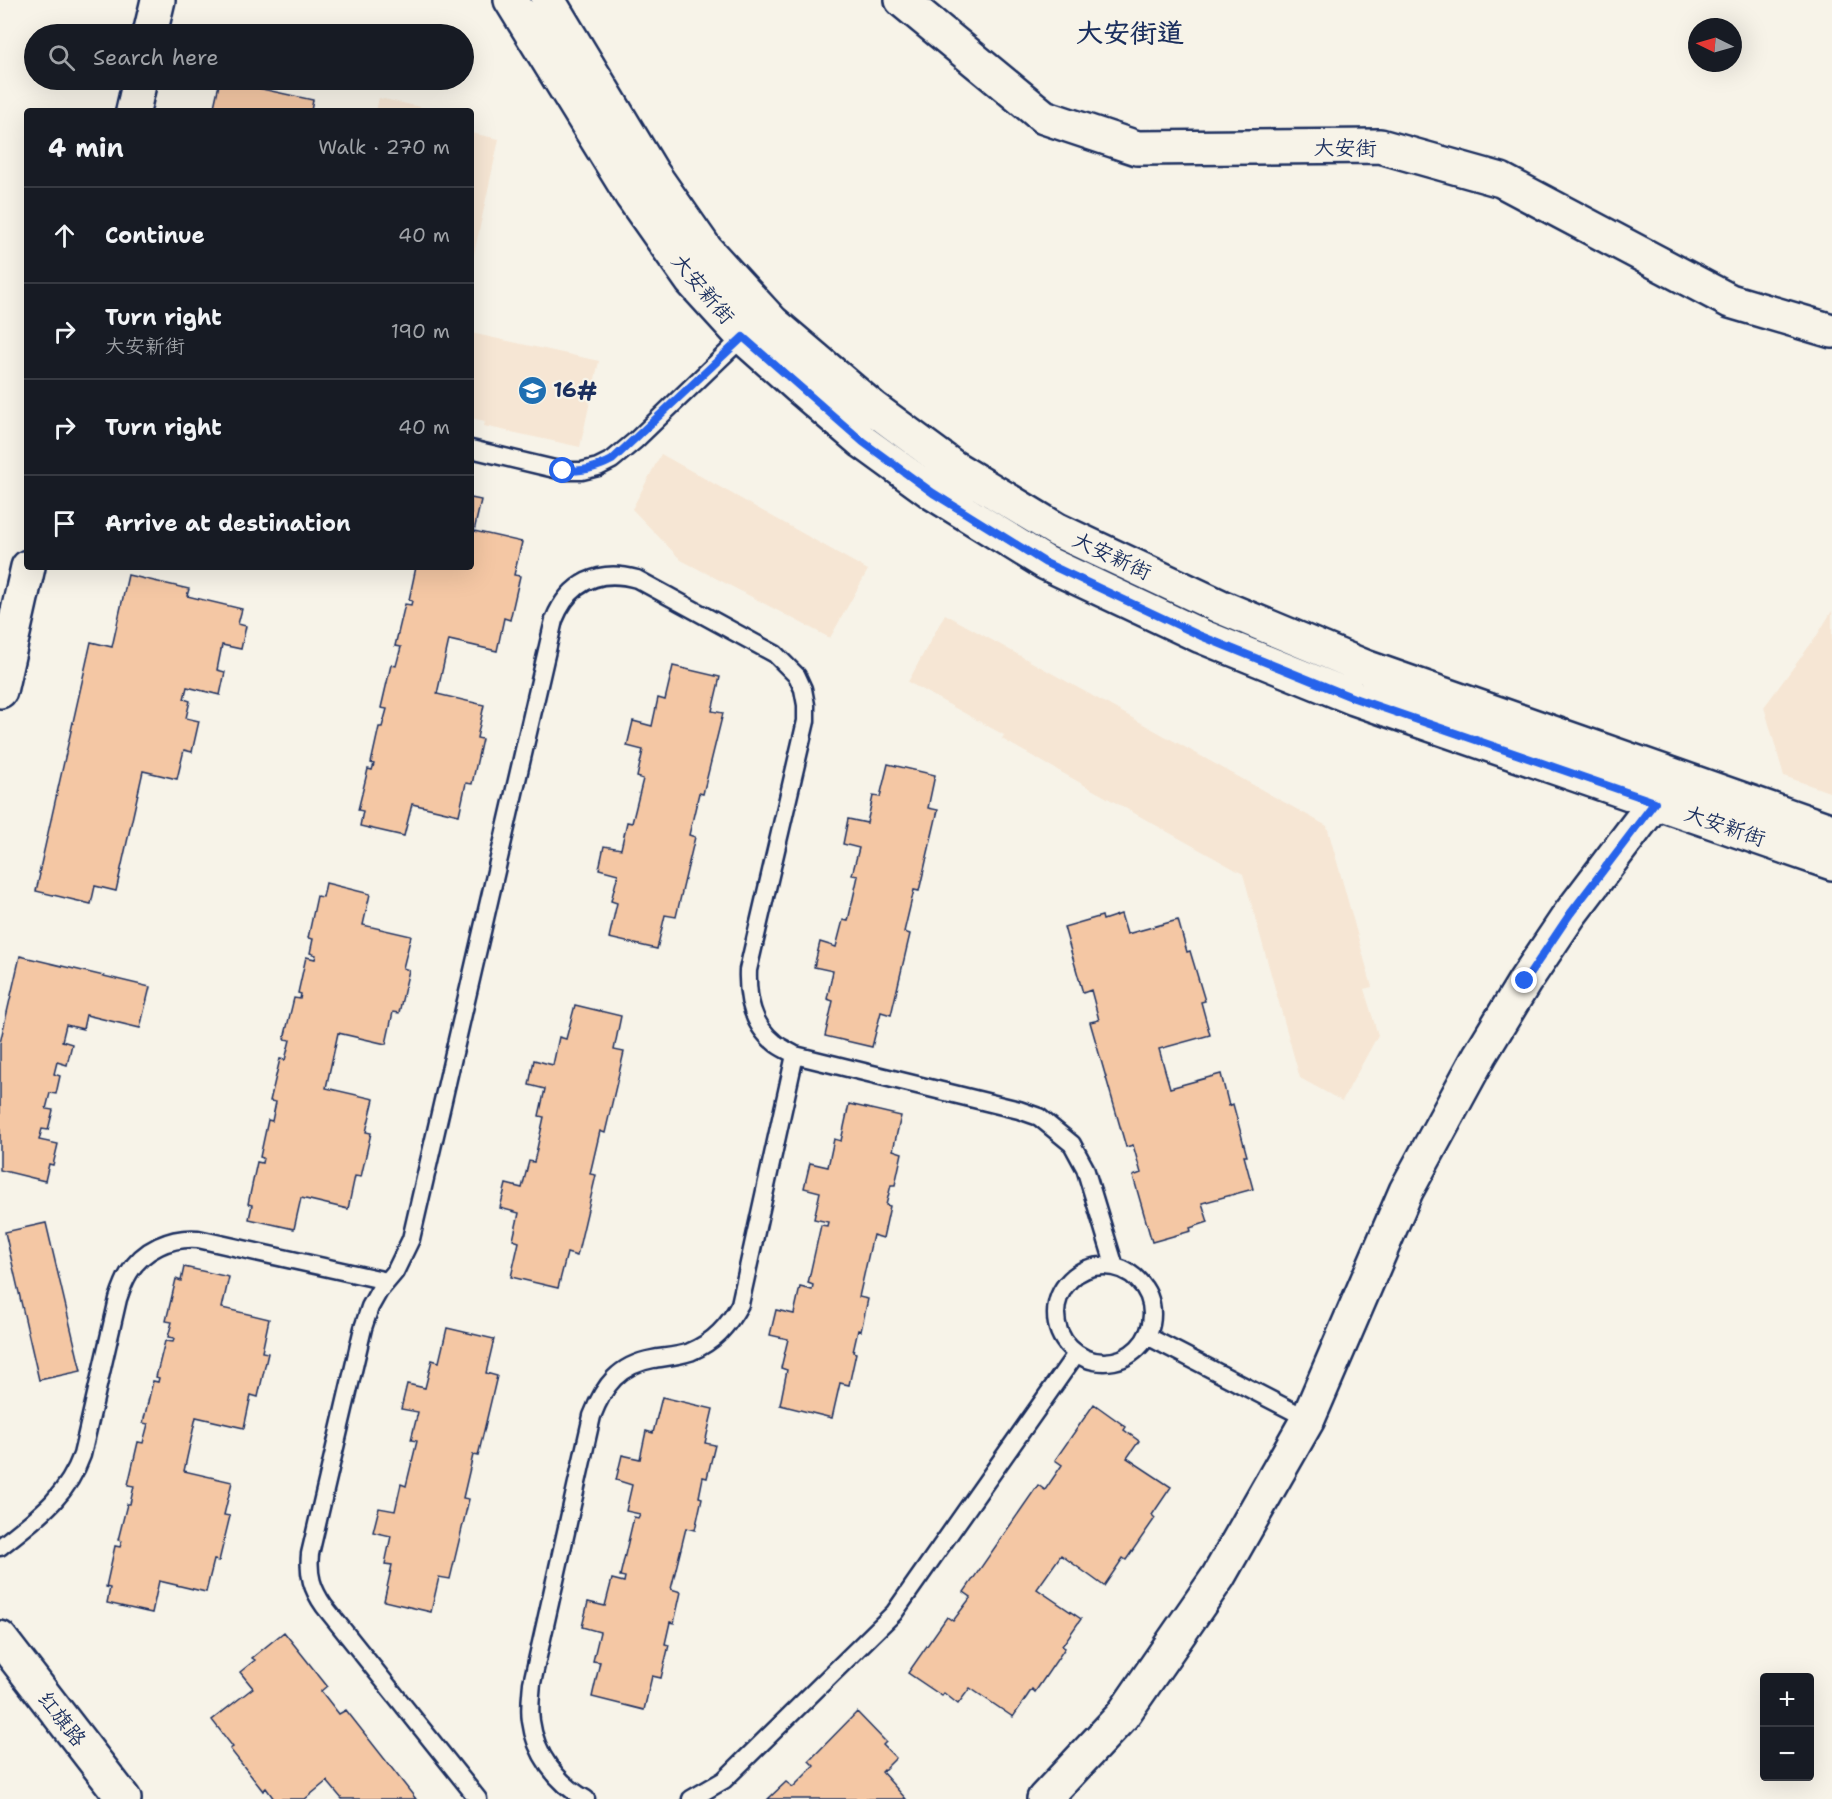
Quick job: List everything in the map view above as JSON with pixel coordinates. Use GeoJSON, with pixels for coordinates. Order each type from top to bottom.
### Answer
{"type":"FeatureCollection","features":[{"type":"Feature","properties":{"kind":"main road"},"geometry":{"type":"LineString","coordinates":[[152,24],[158,0]]}},
{"type":"Feature","properties":{"kind":"main road","name":"大安新街"},"geometry":{"type":"LineString","coordinates":[[512,0],[632,196],[692,282],[743,337],[863,442],[933,493],[1046,563],[1201,636],[1354,698],[1832,863]]}},
{"type":"Feature","properties":{"kind":"main road","name":"大安新街"},"geometry":{"type":"LineString","coordinates":[[548,0],[653,174],[706,250],[772,322],[873,408],[953,468],[1057,530],[1221,607],[1365,667],[1832,831]]}},
{"type":"Feature","properties":{"kind":"main road","name":"大安街"},"geometry":{"type":"LineString","coordinates":[[902,0],[1044,117],[1137,148],[1380,146],[1413,155],[1501,180],[1730,301],[1832,332]]}},
{"type":"Feature","properties":{"kind":"main road"},"geometry":{"type":"LineString","coordinates":[[134,108],[138,90]]}},
{"type":"Feature","properties":{"kind":"main road"},"geometry":{"type":"LineString","coordinates":[[0,691],[27,570]]}},
{"type":"Feature","properties":{"kind":"main road"},"geometry":{"type":"LineString","coordinates":[[1044,1799],[1122,1716],[1218,1577],[1308,1419],[1406,1191],[1480,1055],[1525,981],[1570,914],[1655,802]]}},
{"type":"Feature","properties":{"kind":"main road","name":"红旗路"},"geometry":{"type":"LineString","coordinates":[[0,1638],[124,1799]]}},
{"type":"Feature","properties":{"kind":"lane"},"geometry":{"type":"LineString","coordinates":[[474,450],[563,471],[582,471],[598,467],[612,460],[636,440],[743,337]]}},
{"type":"Feature","properties":{"kind":"lane"},"geometry":{"type":"LineString","coordinates":[[478,1799],[315,1594],[310,1581],[310,1554],[363,1328],[379,1291],[395,1272],[411,1239],[554,620],[560,605],[580,584],[608,574],[637,579],[775,654],[797,675],[803,689],[806,721],[748,970],[747,987],[752,1010],[759,1025],[774,1043],[795,1055],[1019,1110],[1039,1117],[1072,1143],[1085,1168],[1115,1267]]}},
{"type":"Feature","properties":{"kind":"lane"},"geometry":{"type":"LineString","coordinates":[[586,1799],[564,1784],[545,1760],[533,1732],[530,1711],[532,1683],[592,1416],[599,1398],[621,1371],[634,1363],[689,1353],[705,1344],[721,1333],[740,1304],[795,1055]]}},
{"type":"Feature","properties":{"kind":"lane"},"geometry":{"type":"LineString","coordinates":[[0,1547],[55,1502],[78,1468],[118,1299],[128,1275],[145,1255],[177,1239],[198,1239],[387,1281]]}},
{"type":"Feature","properties":{"kind":"lane"},"geometry":{"type":"LineString","coordinates":[[1098,1266],[1115,1267],[1139,1281],[1148,1294],[1152,1308],[1152,1322],[1138,1350],[1124,1359],[1107,1363],[1091,1362],[1076,1354],[1065,1343],[1058,1328],[1055,1311],[1060,1295],[1069,1281],[1082,1271],[1098,1266]]}},
{"type":"Feature","properties":{"kind":"lane"},"geometry":{"type":"LineString","coordinates":[[1147,1336],[1308,1419]]}},
{"type":"Feature","properties":{"kind":"lane"},"geometry":{"type":"LineString","coordinates":[[691,1799],[724,1780],[894,1614],[1076,1354]]}},
{"type":"Feature","properties":{"kind":"shaded area"},"geometry":{"type":"Polygon","coordinates":[[[379,98],[425,108],[377,108],[379,98]]]}},
{"type":"Feature","properties":{"kind":"shaded area"},"geometry":{"type":"Polygon","coordinates":[[[474,134],[499,139],[474,254],[474,134]]]}},
{"type":"Feature","properties":{"kind":"shaded area","name":"16#"},"geometry":{"type":"Polygon","coordinates":[[[474,334],[599,361],[580,447],[484,426],[485,421],[474,419],[474,334]]]}},
{"type":"Feature","properties":{"kind":"shaded area"},"geometry":{"type":"Polygon","coordinates":[[[661,454],[868,570],[830,638],[681,560],[632,509],[661,454]]]}},
{"type":"Feature","properties":{"kind":"shaded area"},"geometry":{"type":"Polygon","coordinates":[[[1832,611],[1832,793],[1784,776],[1764,707],[1816,637],[1832,611]]]}},
{"type":"Feature","properties":{"kind":"shaded area"},"geometry":{"type":"Polygon","coordinates":[[[945,614],[1327,826],[1372,987],[1364,989],[1378,1035],[1342,1101],[1300,1078],[1243,874],[1002,739],[1004,735],[908,682],[945,614]]]}},
{"type":"Feature","properties":{"kind":"building"},"geometry":{"type":"Polygon","coordinates":[[[218,90],[266,90],[313,100],[312,108],[214,108],[218,90]]]}},
{"type":"Feature","properties":{"kind":"building"},"geometry":{"type":"Polygon","coordinates":[[[474,499],[481,500],[474,531],[474,499]]]}},
{"type":"Feature","properties":{"kind":"building"},"geometry":{"type":"Polygon","coordinates":[[[474,531],[522,542],[514,575],[520,576],[510,620],[504,618],[497,651],[449,640],[437,694],[484,705],[477,738],[482,739],[472,784],[466,783],[459,815],[412,804],[404,836],[360,826],[363,811],[358,810],[368,769],[372,770],[374,764],[371,763],[379,727],[382,727],[387,709],[381,708],[391,665],[396,666],[401,647],[395,646],[405,604],[411,605],[412,601],[409,600],[415,570],[474,570],[474,531]]]}},
{"type":"Feature","properties":{"kind":"building"},"geometry":{"type":"Polygon","coordinates":[[[128,575],[189,589],[187,596],[242,609],[238,624],[246,626],[241,649],[222,645],[217,670],[225,672],[220,695],[187,687],[184,699],[190,701],[186,718],[199,721],[192,752],[184,750],[177,779],[143,771],[116,891],[95,886],[91,904],[36,891],[91,642],[112,647],[128,575]]]}},
{"type":"Feature","properties":{"kind":"building"},"geometry":{"type":"Polygon","coordinates":[[[673,666],[720,677],[712,711],[723,713],[703,794],[699,793],[689,835],[695,837],[676,917],[665,915],[657,949],[609,938],[617,903],[611,901],[618,874],[599,869],[604,846],[621,849],[627,822],[632,823],[643,779],[637,777],[643,750],[627,746],[633,721],[652,726],[658,698],[665,700],[673,666]]]}},
{"type":"Feature","properties":{"kind":"building"},"geometry":{"type":"Polygon","coordinates":[[[888,764],[935,775],[928,808],[938,810],[919,891],[914,890],[904,932],[910,934],[891,1015],[881,1012],[872,1047],[825,1036],[833,1001],[827,999],[833,971],[814,967],[820,942],[836,947],[843,920],[848,921],[858,876],[852,875],[859,848],[843,844],[848,819],[867,823],[873,796],[880,797],[888,764]]]}},
{"type":"Feature","properties":{"kind":"building"},"geometry":{"type":"Polygon","coordinates":[[[326,883],[370,894],[363,925],[411,936],[403,968],[409,970],[399,1013],[393,1012],[386,1044],[338,1033],[326,1088],[374,1099],[366,1132],[371,1133],[361,1177],[355,1176],[348,1209],[301,1198],[294,1229],[249,1219],[252,1205],[248,1204],[257,1162],[262,1163],[263,1158],[260,1157],[268,1120],[272,1121],[276,1102],[270,1101],[280,1059],[285,1060],[290,1040],[284,1039],[294,998],[300,999],[301,994],[298,993],[306,957],[315,959],[316,955],[310,953],[313,939],[308,938],[317,896],[323,897],[326,883]]]}},
{"type":"Feature","properties":{"kind":"building"},"geometry":{"type":"Polygon","coordinates":[[[1121,914],[1127,934],[1178,920],[1205,1001],[1201,1002],[1210,1035],[1159,1049],[1170,1088],[1221,1074],[1229,1106],[1233,1104],[1253,1189],[1202,1203],[1208,1222],[1190,1228],[1191,1231],[1152,1242],[1133,1176],[1141,1173],[1133,1145],[1126,1147],[1090,1022],[1099,1020],[1091,990],[1083,993],[1064,927],[1102,916],[1103,920],[1121,914]]]}},
{"type":"Feature","properties":{"kind":"building"},"geometry":{"type":"Polygon","coordinates":[[[20,956],[150,987],[140,1028],[86,1015],[83,1029],[66,1025],[62,1041],[72,1044],[67,1065],[57,1062],[54,1074],[60,1076],[56,1094],[50,1093],[46,1109],[53,1110],[48,1130],[42,1129],[39,1140],[58,1144],[53,1165],[49,1164],[45,1181],[0,1170],[0,1043],[20,956]]]}},
{"type":"Feature","properties":{"kind":"building"},"geometry":{"type":"Polygon","coordinates":[[[575,1005],[621,1016],[614,1050],[624,1052],[605,1133],[600,1131],[590,1174],[596,1175],[577,1256],[567,1253],[558,1288],[511,1277],[519,1242],[513,1240],[519,1213],[500,1208],[506,1184],[522,1188],[529,1161],[534,1162],[544,1117],[539,1116],[545,1089],[529,1085],[534,1060],[553,1065],[559,1037],[566,1039],[575,1005]]]}},
{"type":"Feature","properties":{"kind":"building"},"geometry":{"type":"Polygon","coordinates":[[[849,1104],[901,1116],[893,1150],[902,1153],[895,1185],[891,1185],[886,1205],[890,1206],[883,1238],[873,1235],[859,1297],[868,1299],[861,1331],[858,1330],[853,1352],[856,1353],[849,1385],[840,1383],[832,1418],[780,1405],[787,1370],[781,1368],[788,1339],[770,1335],[776,1310],[794,1314],[800,1287],[812,1290],[813,1285],[808,1283],[821,1225],[827,1226],[828,1222],[814,1219],[820,1192],[804,1188],[810,1163],[828,1167],[834,1139],[841,1141],[849,1104]]]}},
{"type":"Feature","properties":{"kind":"building"},"geometry":{"type":"Polygon","coordinates":[[[46,1223],[81,1371],[39,1380],[5,1232],[46,1223]]]}},
{"type":"Feature","properties":{"kind":"building"},"geometry":{"type":"Polygon","coordinates":[[[184,1267],[229,1277],[222,1308],[269,1319],[262,1352],[268,1353],[258,1397],[251,1395],[244,1428],[196,1417],[184,1471],[232,1482],[224,1515],[230,1516],[219,1561],[214,1560],[206,1592],[159,1581],[152,1613],[107,1603],[110,1588],[106,1587],[115,1546],[120,1547],[122,1541],[118,1540],[134,1486],[128,1485],[138,1442],[143,1443],[148,1424],[143,1423],[153,1381],[158,1382],[159,1378],[156,1377],[165,1341],[173,1342],[174,1338],[168,1337],[172,1322],[166,1321],[176,1279],[181,1281],[184,1267]]]}},
{"type":"Feature","properties":{"kind":"building"},"geometry":{"type":"Polygon","coordinates":[[[447,1328],[494,1339],[486,1373],[497,1376],[478,1456],[473,1455],[463,1498],[469,1499],[450,1579],[439,1577],[431,1612],[384,1601],[392,1565],[385,1564],[391,1536],[373,1532],[379,1508],[395,1511],[401,1484],[406,1486],[417,1441],[411,1440],[418,1412],[401,1409],[407,1384],[425,1388],[432,1360],[439,1362],[447,1328]]]}},
{"type":"Feature","properties":{"kind":"building"},"geometry":{"type":"Polygon","coordinates":[[[662,1397],[713,1409],[705,1443],[715,1445],[707,1478],[703,1477],[699,1497],[702,1498],[695,1530],[686,1528],[671,1589],[681,1592],[674,1623],[670,1622],[665,1644],[669,1645],[661,1678],[652,1676],[644,1710],[592,1697],[600,1662],[593,1661],[600,1632],[582,1627],[588,1602],[605,1606],[612,1579],[624,1582],[625,1577],[620,1576],[634,1517],[638,1518],[640,1514],[626,1511],[632,1485],[616,1480],[622,1455],[640,1459],[646,1431],[653,1433],[662,1397]]]}},
{"type":"Feature","properties":{"kind":"building"},"geometry":{"type":"Polygon","coordinates":[[[1094,1404],[1126,1427],[1124,1430],[1139,1441],[1127,1458],[1171,1487],[1152,1515],[1155,1518],[1126,1560],[1123,1558],[1104,1586],[1061,1555],[1037,1589],[1081,1619],[1062,1646],[1065,1648],[1035,1692],[1032,1689],[1013,1717],[970,1688],[958,1704],[944,1693],[942,1696],[908,1673],[947,1617],[953,1621],[971,1597],[964,1592],[1038,1485],[1045,1490],[1062,1465],[1055,1460],[1094,1404]]]}},
{"type":"Feature","properties":{"kind":"building"},"geometry":{"type":"Polygon","coordinates":[[[284,1632],[327,1686],[321,1691],[339,1714],[346,1710],[416,1799],[342,1799],[327,1781],[305,1799],[274,1799],[266,1788],[263,1791],[230,1749],[233,1747],[212,1720],[253,1688],[240,1672],[255,1660],[252,1658],[284,1632]]]}},
{"type":"Feature","properties":{"kind":"building"},"geometry":{"type":"Polygon","coordinates":[[[857,1712],[886,1742],[883,1745],[896,1758],[882,1772],[906,1799],[768,1799],[786,1782],[793,1787],[814,1766],[809,1761],[857,1712]]]}},
{"type":"Feature","properties":{"kind":"place","name":"16#"},"geometry":{"type":"Point","coordinates":[532,390]}},
{"type":"Feature","properties":{"kind":"district","name":"大安街道"},"geometry":{"type":"Point","coordinates":[1130,33]}},
{"type":"Feature","properties":{"kind":"route"},"geometry":{"type":"LineString","coordinates":[[563,471],[582,471],[612,460],[636,440],[743,337],[863,442],[933,493],[1046,563],[1201,636],[1354,698],[1655,802],[1570,914],[1525,981]]}}]}
